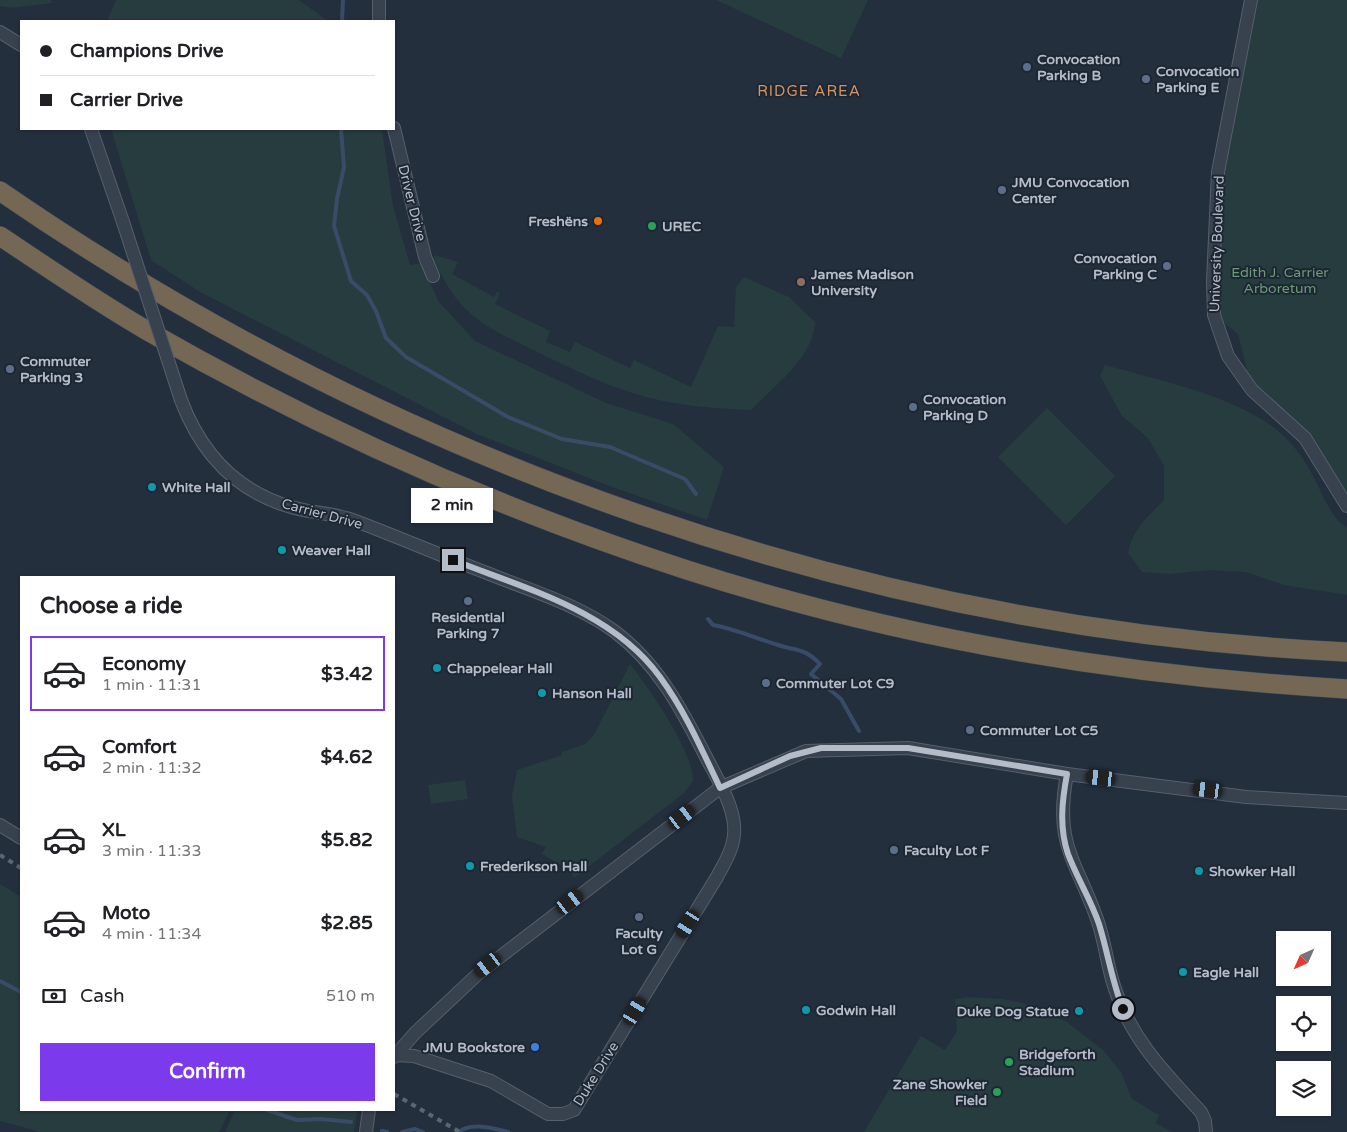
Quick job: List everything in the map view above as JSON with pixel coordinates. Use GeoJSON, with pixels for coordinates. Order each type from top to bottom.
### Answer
{"type":"FeatureCollection","features":[{"type":"Feature","properties":{"kind":"highway"},"geometry":{"type":"LineString","coordinates":[[0,191],[163,294],[313,376],[482,454],[642,514],[796,562],[886,585],[998,610],[1132,631],[1328,652],[1347,652]]}},
{"type":"Feature","properties":{"kind":"highway"},"geometry":{"type":"LineString","coordinates":[[0,236],[143,328],[327,425],[495,500],[689,571],[878,622],[1061,659],[1251,683],[1347,689]]}},
{"type":"Feature","properties":{"kind":"street"},"geometry":{"type":"LineString","coordinates":[[379,0],[379,20]]}},
{"type":"Feature","properties":{"kind":"street","name":"University Boulevard"},"geometry":{"type":"LineString","coordinates":[[1251,0],[1218,172],[1213,281],[1214,315],[1233,362],[1252,390],[1305,438],[1347,506]]}},
{"type":"Feature","properties":{"kind":"street"},"geometry":{"type":"LineString","coordinates":[[0,32],[20,44]]}},
{"type":"Feature","properties":{"kind":"street","name":"Carrier Drive"},"geometry":{"type":"LineString","coordinates":[[91,130],[181,400],[193,431],[213,459],[239,481],[266,497],[297,508],[353,520],[562,603],[614,632],[644,658],[671,692],[720,788]]}},
{"type":"Feature","properties":{"kind":"street","name":"Driver Drive"},"geometry":{"type":"LineString","coordinates":[[394,130],[425,257],[433,276]]}},
{"type":"Feature","properties":{"kind":"street"},"geometry":{"type":"LineString","coordinates":[[395,1055],[415,1033],[479,973],[720,788],[790,756],[821,748],[908,748],[1067,774],[1246,796],[1347,803]]}},
{"type":"Feature","properties":{"kind":"street"},"geometry":{"type":"LineString","coordinates":[[1067,774],[1062,810],[1064,839],[1071,862],[1097,918],[1119,999],[1133,1029],[1147,1052],[1201,1112],[1205,1120],[1206,1132]]}},
{"type":"Feature","properties":{"kind":"street","name":"Duke Drive"},"geometry":{"type":"LineString","coordinates":[[395,1056],[414,1056],[491,1082],[548,1114],[563,1114],[574,1110],[717,877],[731,849],[734,838],[733,816],[720,788]]}},
{"type":"Feature","properties":{"kind":"street"},"geometry":{"type":"LineString","coordinates":[[0,825],[20,837]]}},
{"type":"Feature","properties":{"kind":"street"},"geometry":{"type":"LineString","coordinates":[[366,1132],[369,1111]]}},
{"type":"Feature","properties":{"kind":"green space"},"geometry":{"type":"Polygon","coordinates":[[[0,0],[51,0],[52,3],[11,8],[0,6],[0,0]]]}},
{"type":"Feature","properties":{"kind":"green space"},"geometry":{"type":"Polygon","coordinates":[[[116,0],[299,0],[327,20],[107,20],[116,0]]]}},
{"type":"Feature","properties":{"kind":"green space"},"geometry":{"type":"Polygon","coordinates":[[[716,0],[868,0],[841,58],[716,0]]]}},
{"type":"Feature","properties":{"kind":"green space","name":"Edith J. Carrier Arboretum"},"geometry":{"type":"Polygon","coordinates":[[[1251,0],[1347,0],[1347,506],[1305,438],[1252,390],[1238,334],[1214,315],[1218,172],[1251,0]]]}},
{"type":"Feature","properties":{"kind":"green space"},"geometry":{"type":"Polygon","coordinates":[[[111,130],[382,130],[393,206],[410,265],[421,263],[439,302],[475,341],[606,403],[673,424],[724,467],[707,520],[612,487],[477,434],[200,292],[151,260],[111,130]]]}},
{"type":"Feature","properties":{"kind":"green space"},"geometry":{"type":"Polygon","coordinates":[[[435,255],[458,262],[452,274],[494,297],[497,292],[500,293],[495,304],[550,331],[546,342],[570,352],[575,342],[630,368],[634,360],[691,387],[718,326],[734,327],[736,287],[744,277],[789,297],[815,322],[813,335],[808,347],[791,370],[751,410],[672,403],[631,393],[587,376],[494,330],[468,311],[453,294],[433,259],[435,255]]]}},
{"type":"Feature","properties":{"kind":"green space"},"geometry":{"type":"Polygon","coordinates":[[[1105,365],[1206,394],[1256,416],[1277,430],[1301,456],[1326,503],[1335,517],[1347,528],[1347,595],[1284,585],[1246,572],[1210,570],[1169,574],[1142,572],[1128,553],[1137,530],[1164,500],[1164,466],[1148,438],[1122,416],[1100,376],[1105,365]]]}},
{"type":"Feature","properties":{"kind":"green space"},"geometry":{"type":"Polygon","coordinates":[[[1047,408],[1115,476],[1066,525],[998,457],[1047,408]]]}},
{"type":"Feature","properties":{"kind":"green space"},"geometry":{"type":"Polygon","coordinates":[[[630,664],[669,720],[686,754],[693,781],[684,793],[575,877],[566,868],[542,854],[546,847],[517,837],[512,797],[517,770],[562,755],[562,752],[585,744],[594,735],[630,664]]]}},
{"type":"Feature","properties":{"kind":"green space"},"geometry":{"type":"Polygon","coordinates":[[[465,780],[468,799],[431,804],[428,785],[465,780]]]}},
{"type":"Feature","properties":{"kind":"green space"},"geometry":{"type":"Polygon","coordinates":[[[0,884],[20,896],[20,1111],[357,1112],[354,1132],[225,1132],[234,1112],[229,1112],[219,1132],[40,1132],[0,1121],[0,884]]]}},
{"type":"Feature","properties":{"kind":"green space","name":"Bridgeforth Stadium"},"geometry":{"type":"Polygon","coordinates":[[[969,997],[1003,999],[1022,1003],[1067,1022],[1104,1051],[1121,1072],[1132,1099],[1159,1115],[1156,1123],[1172,1132],[864,1132],[921,1036],[945,1050],[957,1031],[955,999],[969,997]]]}},
{"type":"Feature","properties":{"kind":"waterway"},"geometry":{"type":"LineString","coordinates":[[342,20],[343,0]]}},
{"type":"Feature","properties":{"kind":"waterway"},"geometry":{"type":"LineString","coordinates":[[341,130],[344,167],[337,199],[334,226],[351,281],[367,295],[376,311],[386,338],[406,357],[508,417],[562,439],[610,447],[685,479],[696,494]]}},
{"type":"Feature","properties":{"kind":"waterway"},"geometry":{"type":"LineString","coordinates":[[708,619],[713,625],[738,631],[810,655],[820,664],[811,674],[841,699],[859,731]]}},
{"type":"Feature","properties":{"kind":"waterway"},"geometry":{"type":"LineString","coordinates":[[0,981],[20,991]]}},
{"type":"Feature","properties":{"kind":"waterway"},"geometry":{"type":"LineString","coordinates":[[270,1111],[297,1120],[321,1119],[351,1122]]}},
{"type":"Feature","properties":{"kind":"waterway"},"geometry":{"type":"LineString","coordinates":[[459,1132],[476,1126],[508,1132]]}},
{"type":"Feature","properties":{"kind":"waterway"},"geometry":{"type":"LineString","coordinates":[[402,1132],[415,1129],[423,1132]]}},
{"type":"Feature","properties":{"kind":"waterway"},"geometry":{"type":"LineString","coordinates":[[382,1131],[387,1132]]}},
{"type":"Feature","properties":{"kind":"railway"},"geometry":{"type":"LineString","coordinates":[[0,855],[20,867]]}},
{"type":"Feature","properties":{"kind":"railway"},"geometry":{"type":"LineString","coordinates":[[395,1095],[460,1132]]}},
{"type":"Feature","properties":{"kind":"place","name":"Convocation Parking B"},"geometry":{"type":"Point","coordinates":[1027,67]}},
{"type":"Feature","properties":{"kind":"place","name":"Convocation Parking E"},"geometry":{"type":"Point","coordinates":[1146,79]}},
{"type":"Feature","properties":{"kind":"place","name":"JMU Convocation Center"},"geometry":{"type":"Point","coordinates":[1002,190]}},
{"type":"Feature","properties":{"kind":"place","name":"Freshëns"},"geometry":{"type":"Point","coordinates":[598,221]}},
{"type":"Feature","properties":{"kind":"place","name":"UREC"},"geometry":{"type":"Point","coordinates":[652,226]}},
{"type":"Feature","properties":{"kind":"place","name":"Convocation Parking C"},"geometry":{"type":"Point","coordinates":[1167,266]}},
{"type":"Feature","properties":{"kind":"place","name":"James Madison University"},"geometry":{"type":"Point","coordinates":[801,282]}},
{"type":"Feature","properties":{"kind":"place","name":"Commuter Parking 3"},"geometry":{"type":"Point","coordinates":[10,369]}},
{"type":"Feature","properties":{"kind":"place","name":"Convocation Parking D"},"geometry":{"type":"Point","coordinates":[913,407]}},
{"type":"Feature","properties":{"kind":"place","name":"White Hall"},"geometry":{"type":"Point","coordinates":[152,487]}},
{"type":"Feature","properties":{"kind":"place","name":"Weaver Hall"},"geometry":{"type":"Point","coordinates":[282,550]}},
{"type":"Feature","properties":{"kind":"place","name":"Residential Parking 7"},"geometry":{"type":"Point","coordinates":[468,601]}},
{"type":"Feature","properties":{"kind":"place","name":"Chappelear Hall"},"geometry":{"type":"Point","coordinates":[437,668]}},
{"type":"Feature","properties":{"kind":"place","name":"Commuter Lot C9"},"geometry":{"type":"Point","coordinates":[766,683]}},
{"type":"Feature","properties":{"kind":"place","name":"Hanson Hall"},"geometry":{"type":"Point","coordinates":[542,693]}},
{"type":"Feature","properties":{"kind":"place","name":"Commuter Lot C5"},"geometry":{"type":"Point","coordinates":[970,730]}},
{"type":"Feature","properties":{"kind":"place","name":"Faculty Lot F"},"geometry":{"type":"Point","coordinates":[894,850]}},
{"type":"Feature","properties":{"kind":"place","name":"Frederikson Hall"},"geometry":{"type":"Point","coordinates":[470,866]}},
{"type":"Feature","properties":{"kind":"place","name":"Showker Hall"},"geometry":{"type":"Point","coordinates":[1199,871]}},
{"type":"Feature","properties":{"kind":"place","name":"Faculty Lot G"},"geometry":{"type":"Point","coordinates":[639,917]}},
{"type":"Feature","properties":{"kind":"place","name":"Eagle Hall"},"geometry":{"type":"Point","coordinates":[1183,972]}},
{"type":"Feature","properties":{"kind":"place","name":"Godwin Hall"},"geometry":{"type":"Point","coordinates":[806,1010]}},
{"type":"Feature","properties":{"kind":"place","name":"Duke Dog Statue"},"geometry":{"type":"Point","coordinates":[1079,1011]}},
{"type":"Feature","properties":{"kind":"place","name":"JMU Bookstore"},"geometry":{"type":"Point","coordinates":[535,1047]}},
{"type":"Feature","properties":{"kind":"place","name":"Bridgeforth Stadium"},"geometry":{"type":"Point","coordinates":[1009,1062]}},
{"type":"Feature","properties":{"kind":"place","name":"Zane Showker Field"},"geometry":{"type":"Point","coordinates":[997,1092]}},
{"type":"Feature","properties":{"kind":"district","name":"RIDGE AREA"},"geometry":{"type":"Point","coordinates":[809,91]}},
{"type":"Feature","properties":{"kind":"route"},"geometry":{"type":"LineString","coordinates":[[453,560],[580,611],[605,625],[626,641],[659,675],[671,692],[720,788],[790,756],[821,748],[908,748],[1067,774],[1062,810],[1064,839],[1071,862],[1097,918],[1112,981],[1123,1009]]}}]}
